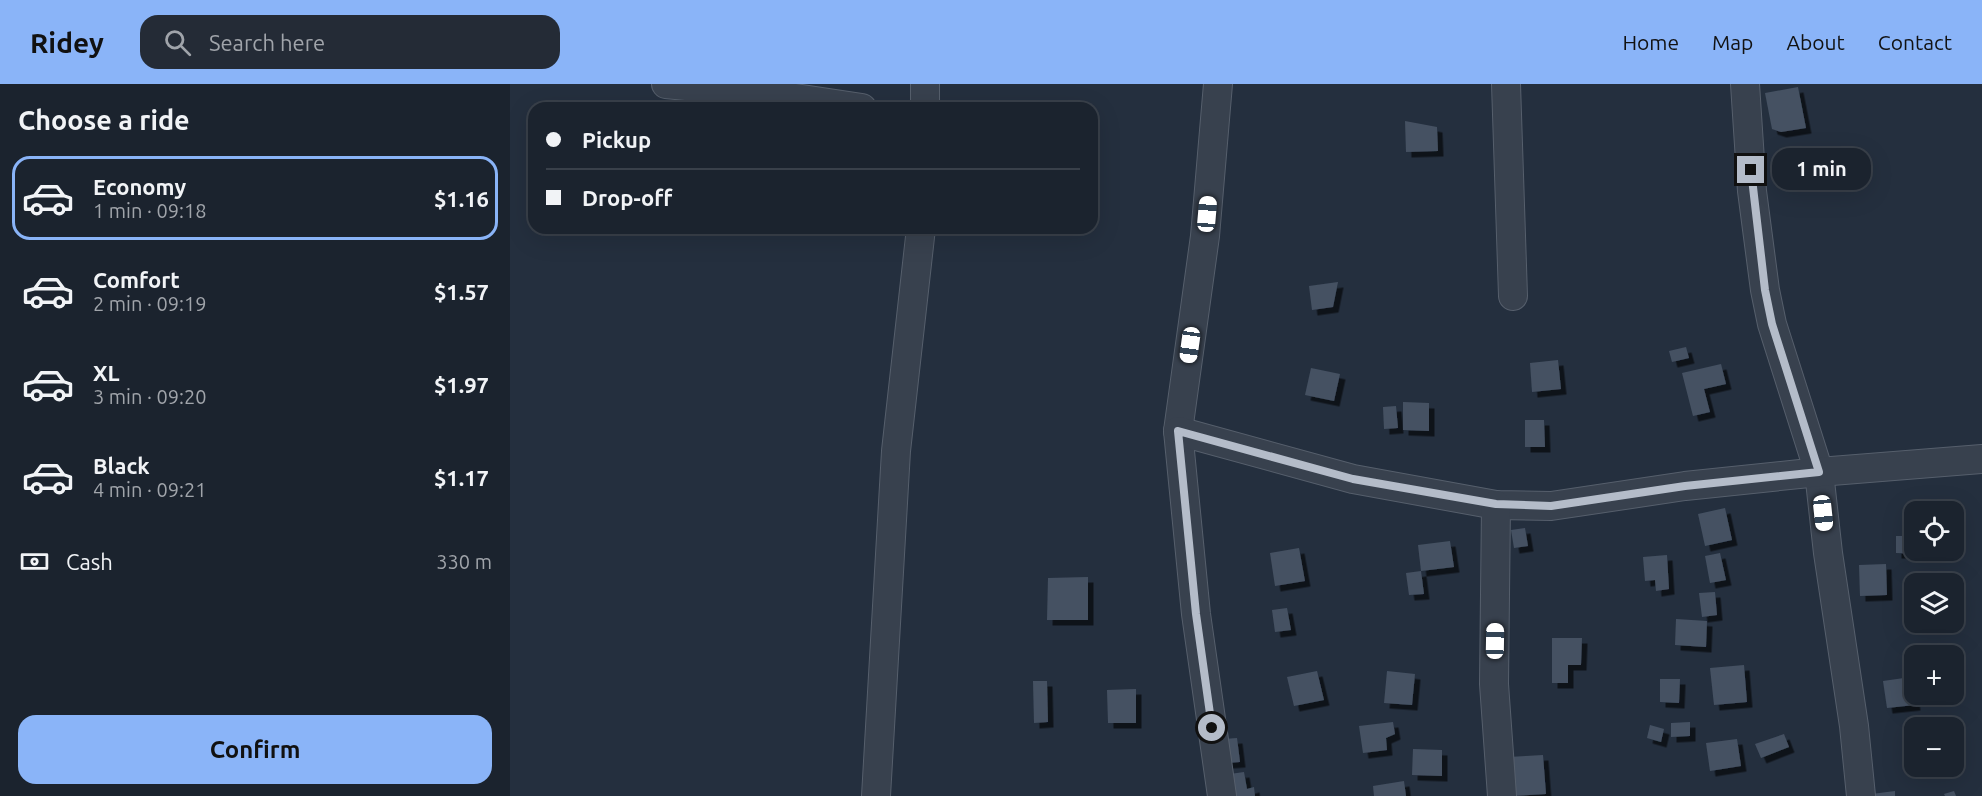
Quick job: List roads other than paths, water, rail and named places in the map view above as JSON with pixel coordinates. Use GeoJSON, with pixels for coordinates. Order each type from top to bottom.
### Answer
{"type":"FeatureCollection","features":[{"type":"Feature","properties":{"kind":"street"},"geometry":{"type":"LineString","coordinates":[[666,84],[822,102]]}},
{"type":"Feature","properties":{"kind":"street"},"geometry":{"type":"LineString","coordinates":[[925,84],[925,102]]}},
{"type":"Feature","properties":{"kind":"street"},"geometry":{"type":"LineString","coordinates":[[1218,84],[1205,236],[1178,431],[1196,614],[1221,796]]}},
{"type":"Feature","properties":{"kind":"street"},"geometry":{"type":"LineString","coordinates":[[1506,84],[1513,296]]}},
{"type":"Feature","properties":{"kind":"street"},"geometry":{"type":"LineString","coordinates":[[1745,84],[1752,191],[1765,290],[1772,324],[1819,472],[1862,796]]}},
{"type":"Feature","properties":{"kind":"street"},"geometry":{"type":"LineString","coordinates":[[876,796],[896,451],[920,234]]}},
{"type":"Feature","properties":{"kind":"street"},"geometry":{"type":"LineString","coordinates":[[1178,431],[1353,479],[1496,504],[1551,506],[1685,486],[1819,472],[1982,459]]}},
{"type":"Feature","properties":{"kind":"street"},"geometry":{"type":"LineString","coordinates":[[1496,504],[1494,684],[1502,796]]}}]}
